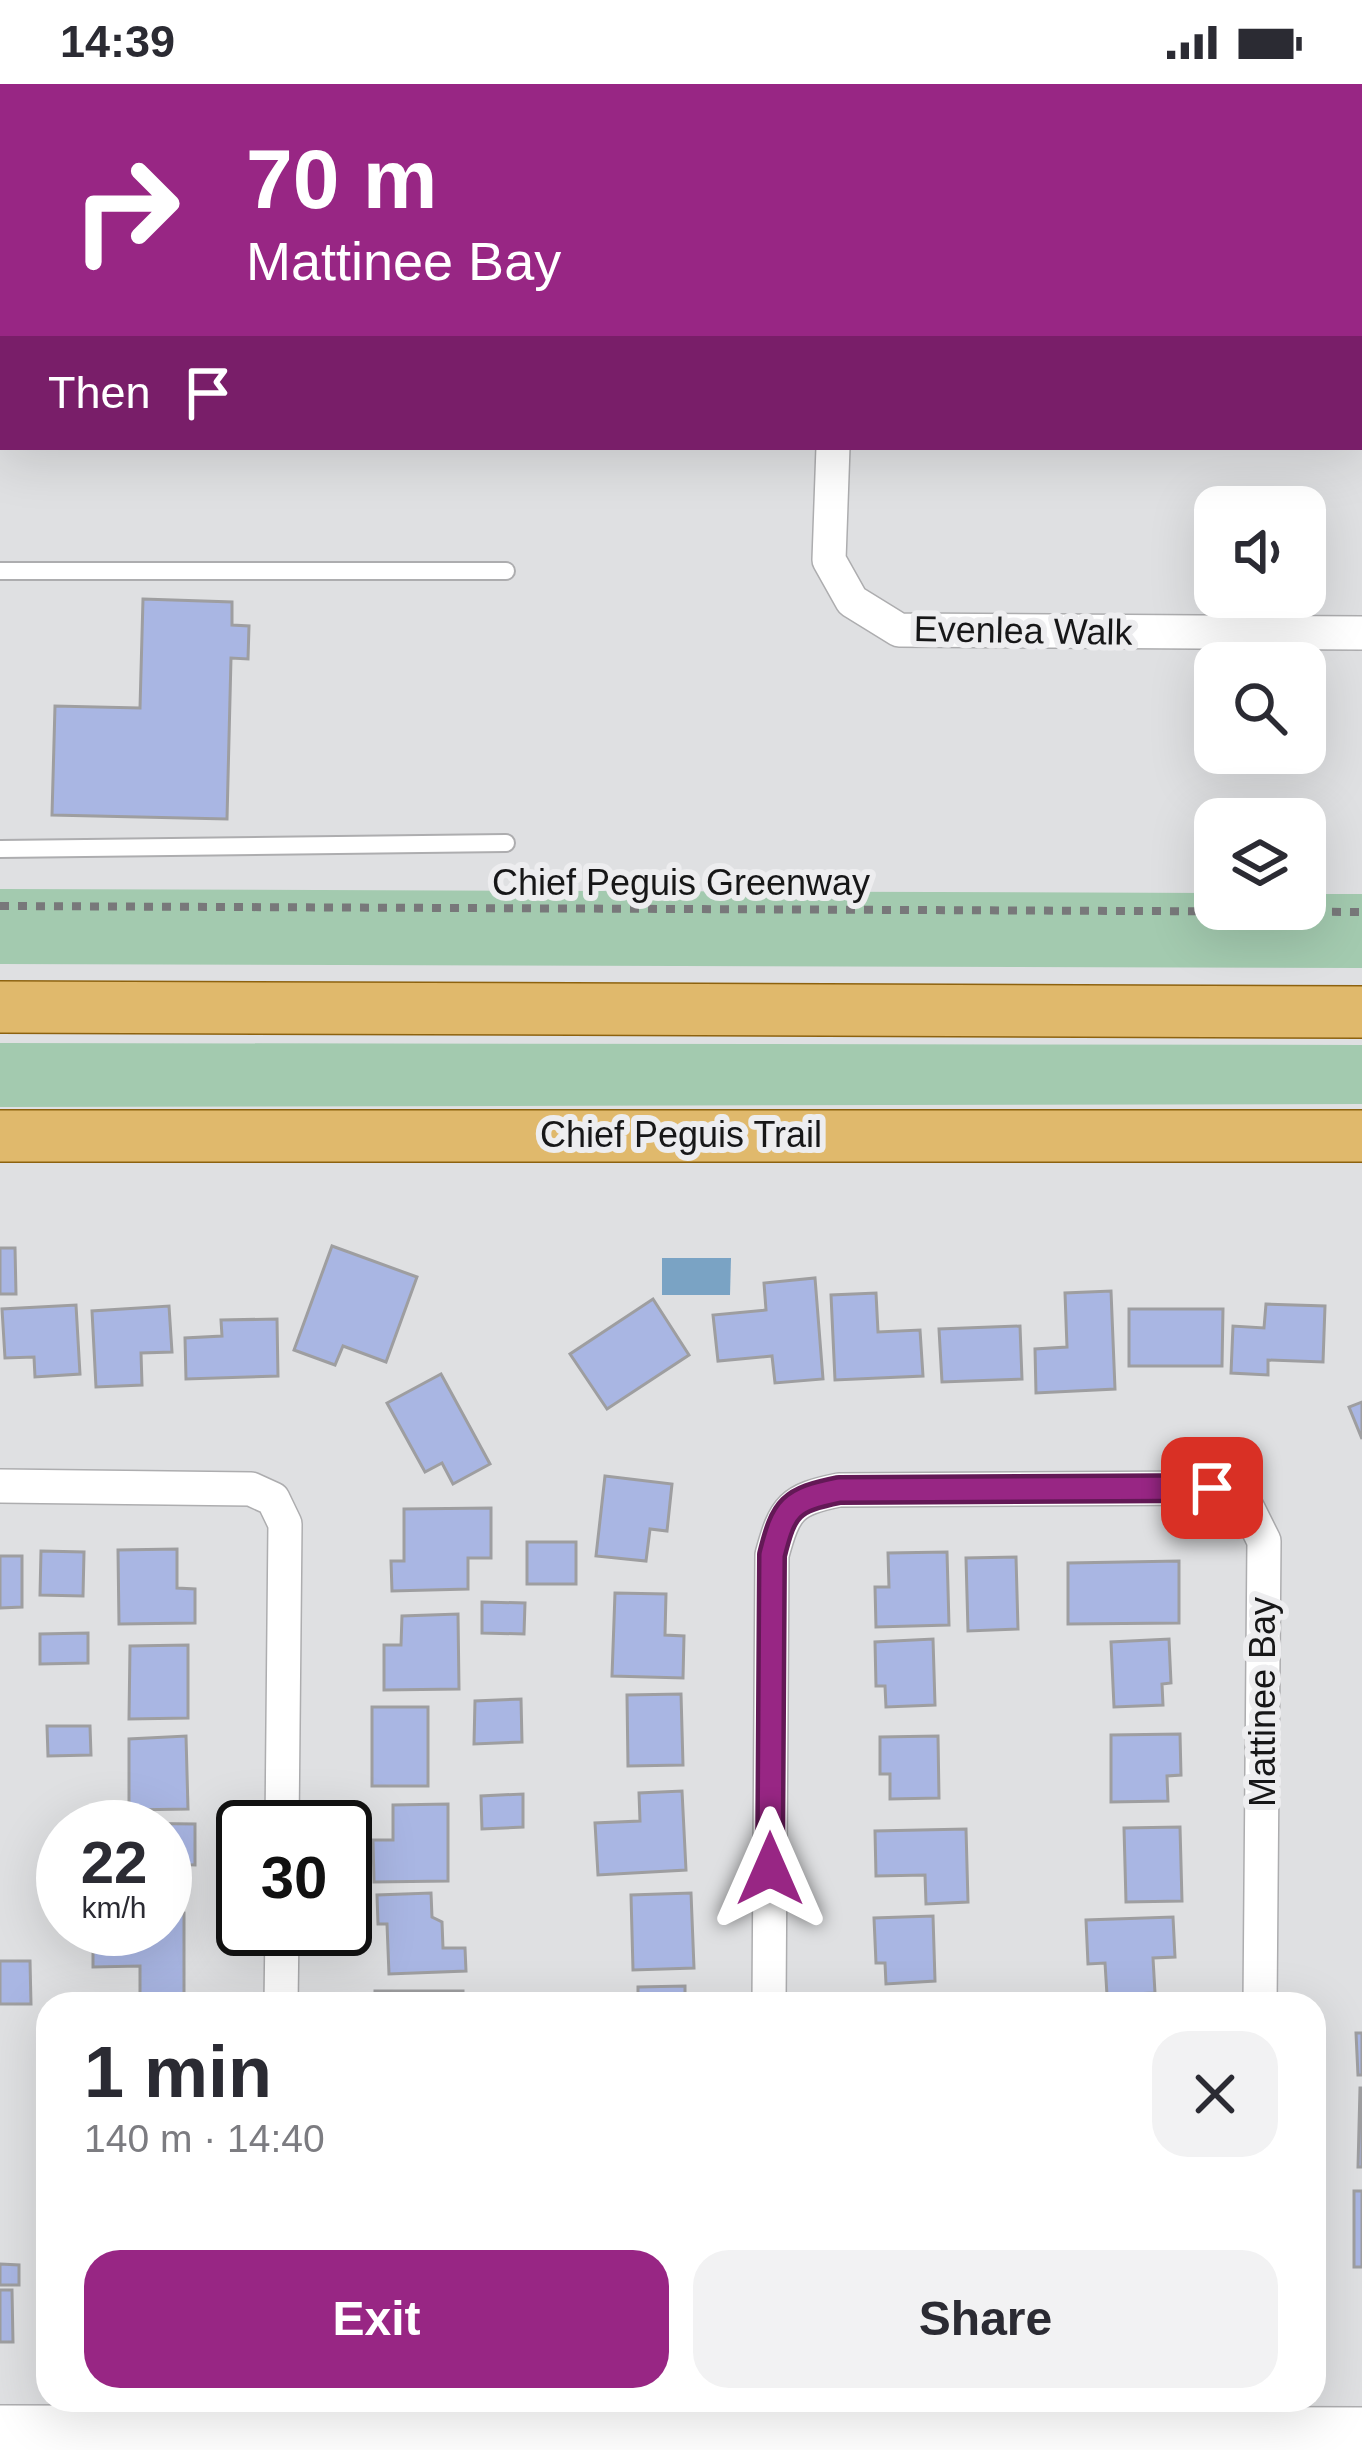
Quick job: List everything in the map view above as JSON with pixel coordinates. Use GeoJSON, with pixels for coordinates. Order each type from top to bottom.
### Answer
{"type":"FeatureCollection","features":[{"type":"Feature","properties":{"kind":"main road"},"geometry":{"type":"LineString","coordinates":[[0,1007],[1362,1012]]}},
{"type":"Feature","properties":{"kind":"main road","name":"Chief Peguis Trail"},"geometry":{"type":"LineString","coordinates":[[0,1136],[1362,1136]]}},
{"type":"Feature","properties":{"kind":"street","name":"Evenlea Walk"},"geometry":{"type":"LineString","coordinates":[[833,450],[829,560],[852,601],[899,630],[1362,633]]}},
{"type":"Feature","properties":{"kind":"street"},"geometry":{"type":"LineString","coordinates":[[0,1486],[250,1490],[273,1499],[285,1524],[282,1800]]}},
{"type":"Feature","properties":{"kind":"street","name":"Mattinee Bay"},"geometry":{"type":"LineString","coordinates":[[769,1992],[772,1555],[782,1518],[802,1498],[839,1490],[1212,1488],[1246,1505],[1264,1541],[1260,1992]]}},
{"type":"Feature","properties":{"kind":"street"},"geometry":{"type":"LineString","coordinates":[[281,1992],[282,1956]]}},
{"type":"Feature","properties":{"kind":"street"},"geometry":{"type":"LineString","coordinates":[[0,2428],[1362,2430]]}},
{"type":"Feature","properties":{"kind":"lane"},"geometry":{"type":"LineString","coordinates":[[0,571],[506,571]]}},
{"type":"Feature","properties":{"kind":"lane"},"geometry":{"type":"LineString","coordinates":[[0,849],[506,843]]}},
{"type":"Feature","properties":{"kind":"path","name":"Chief Peguis Greenway"},"geometry":{"type":"LineString","coordinates":[[0,906],[1362,912]]}},
{"type":"Feature","properties":{"kind":"green space"},"geometry":{"type":"Polygon","coordinates":[[[0,889],[1194,893],[1194,930],[1326,930],[1326,894],[1362,894],[1362,968],[0,964],[0,889]]]}},
{"type":"Feature","properties":{"kind":"green space"},"geometry":{"type":"Polygon","coordinates":[[[0,1043],[1362,1045],[1362,1104],[0,1107],[0,1043]]]}},
{"type":"Feature","properties":{"kind":"water"},"geometry":{"type":"Polygon","coordinates":[[[662,1258],[731,1258],[730,1295],[662,1295],[662,1258]]]}},
{"type":"Feature","properties":{"kind":"building"},"geometry":{"type":"Polygon","coordinates":[[[143,599],[232,602],[232,625],[249,626],[248,659],[231,658],[227,819],[52,815],[55,706],[140,708],[143,599]]]}},
{"type":"Feature","properties":{"kind":"building"},"geometry":{"type":"Polygon","coordinates":[[[332,1246],[417,1277],[386,1362],[343,1346],[335,1365],[294,1350],[332,1246]]]}},
{"type":"Feature","properties":{"kind":"building"},"geometry":{"type":"Polygon","coordinates":[[[0,1248],[15,1248],[16,1294],[0,1294],[0,1248]]]}},
{"type":"Feature","properties":{"kind":"building"},"geometry":{"type":"Polygon","coordinates":[[[815,1278],[823,1379],[775,1383],[772,1356],[718,1361],[713,1315],[766,1310],[764,1283],[815,1278]]]}},
{"type":"Feature","properties":{"kind":"building"},"geometry":{"type":"Polygon","coordinates":[[[1111,1291],[1115,1389],[1036,1393],[1035,1349],[1067,1347],[1065,1293],[1111,1291]]]}},
{"type":"Feature","properties":{"kind":"building"},"geometry":{"type":"Polygon","coordinates":[[[876,1293],[878,1332],[920,1330],[923,1376],[835,1380],[831,1295],[876,1293]]]}},
{"type":"Feature","properties":{"kind":"building"},"geometry":{"type":"Polygon","coordinates":[[[653,1299],[689,1355],[607,1409],[570,1354],[653,1299]]]}},
{"type":"Feature","properties":{"kind":"building"},"geometry":{"type":"Polygon","coordinates":[[[1266,1304],[1325,1306],[1323,1362],[1268,1360],[1268,1375],[1231,1373],[1233,1326],[1264,1328],[1266,1304]]]}},
{"type":"Feature","properties":{"kind":"building"},"geometry":{"type":"Polygon","coordinates":[[[76,1305],[80,1374],[35,1377],[34,1357],[5,1358],[2,1309],[76,1305]]]}},
{"type":"Feature","properties":{"kind":"building"},"geometry":{"type":"Polygon","coordinates":[[[169,1306],[172,1352],[141,1353],[142,1385],[96,1387],[92,1311],[169,1306]]]}},
{"type":"Feature","properties":{"kind":"building"},"geometry":{"type":"Polygon","coordinates":[[[1129,1309],[1223,1309],[1222,1366],[1129,1366],[1129,1309]]]}},
{"type":"Feature","properties":{"kind":"building"},"geometry":{"type":"Polygon","coordinates":[[[277,1319],[278,1376],[186,1379],[185,1338],[222,1336],[221,1320],[277,1319]]]}},
{"type":"Feature","properties":{"kind":"building"},"geometry":{"type":"Polygon","coordinates":[[[1020,1326],[1022,1379],[942,1382],[939,1329],[1020,1326]]]}},
{"type":"Feature","properties":{"kind":"building"},"geometry":{"type":"Polygon","coordinates":[[[441,1374],[490,1464],[453,1484],[442,1463],[425,1472],[387,1403],[441,1374]]]}},
{"type":"Feature","properties":{"kind":"building"},"geometry":{"type":"Polygon","coordinates":[[[1362,1402],[1362,1439],[1349,1407],[1362,1402]]]}},
{"type":"Feature","properties":{"kind":"building"},"geometry":{"type":"Polygon","coordinates":[[[605,1476],[672,1484],[667,1531],[650,1529],[646,1561],[596,1556],[605,1476]]]}},
{"type":"Feature","properties":{"kind":"building"},"geometry":{"type":"Polygon","coordinates":[[[491,1508],[491,1558],[468,1558],[468,1589],[392,1591],[391,1561],[404,1561],[404,1509],[491,1508]]]}},
{"type":"Feature","properties":{"kind":"building"},"geometry":{"type":"Polygon","coordinates":[[[527,1542],[576,1542],[576,1584],[527,1584],[527,1542]]]}},
{"type":"Feature","properties":{"kind":"building"},"geometry":{"type":"Polygon","coordinates":[[[177,1549],[177,1588],[195,1589],[195,1623],[119,1624],[118,1550],[177,1549]]]}},
{"type":"Feature","properties":{"kind":"building"},"geometry":{"type":"Polygon","coordinates":[[[41,1551],[84,1552],[83,1596],[40,1595],[41,1551]]]}},
{"type":"Feature","properties":{"kind":"building"},"geometry":{"type":"Polygon","coordinates":[[[947,1552],[949,1625],[876,1627],[875,1587],[889,1587],[888,1553],[947,1552]]]}},
{"type":"Feature","properties":{"kind":"building"},"geometry":{"type":"Polygon","coordinates":[[[0,1556],[22,1556],[22,1607],[0,1608],[0,1556]]]}},
{"type":"Feature","properties":{"kind":"building"},"geometry":{"type":"Polygon","coordinates":[[[1016,1557],[1018,1629],[968,1631],[966,1558],[1016,1557]]]}},
{"type":"Feature","properties":{"kind":"building"},"geometry":{"type":"Polygon","coordinates":[[[1179,1561],[1179,1623],[1068,1624],[1068,1563],[1179,1561]]]}},
{"type":"Feature","properties":{"kind":"building"},"geometry":{"type":"Polygon","coordinates":[[[615,1593],[666,1594],[665,1635],[684,1636],[683,1678],[612,1676],[615,1593]]]}},
{"type":"Feature","properties":{"kind":"building"},"geometry":{"type":"Polygon","coordinates":[[[482,1602],[525,1603],[524,1634],[482,1633],[482,1602]]]}},
{"type":"Feature","properties":{"kind":"building"},"geometry":{"type":"Polygon","coordinates":[[[458,1614],[459,1689],[384,1690],[384,1645],[401,1645],[402,1616],[458,1614]]]}},
{"type":"Feature","properties":{"kind":"building"},"geometry":{"type":"Polygon","coordinates":[[[88,1633],[88,1663],[40,1664],[40,1634],[88,1633]]]}},
{"type":"Feature","properties":{"kind":"building"},"geometry":{"type":"Polygon","coordinates":[[[933,1639],[935,1705],[886,1707],[885,1686],[876,1686],[875,1642],[933,1639]]]}},
{"type":"Feature","properties":{"kind":"building"},"geometry":{"type":"Polygon","coordinates":[[[1169,1639],[1171,1683],[1162,1684],[1163,1705],[1114,1707],[1111,1642],[1169,1639]]]}},
{"type":"Feature","properties":{"kind":"building"},"geometry":{"type":"Polygon","coordinates":[[[188,1645],[188,1718],[129,1719],[130,1646],[188,1645]]]}},
{"type":"Feature","properties":{"kind":"building"},"geometry":{"type":"Polygon","coordinates":[[[681,1694],[683,1765],[628,1766],[627,1695],[681,1694]]]}},
{"type":"Feature","properties":{"kind":"building"},"geometry":{"type":"Polygon","coordinates":[[[521,1699],[522,1742],[474,1744],[475,1701],[521,1699]]]}},
{"type":"Feature","properties":{"kind":"building"},"geometry":{"type":"Polygon","coordinates":[[[372,1707],[428,1707],[428,1786],[372,1786],[372,1707]]]}},
{"type":"Feature","properties":{"kind":"building"},"geometry":{"type":"Polygon","coordinates":[[[47,1726],[90,1726],[91,1755],[48,1756],[47,1726]]]}},
{"type":"Feature","properties":{"kind":"building"},"geometry":{"type":"Polygon","coordinates":[[[1180,1734],[1181,1775],[1167,1776],[1168,1801],[1111,1802],[1111,1735],[1180,1734]]]}},
{"type":"Feature","properties":{"kind":"building"},"geometry":{"type":"Polygon","coordinates":[[[186,1736],[188,1800],[129,1800],[129,1739],[186,1736]]]}},
{"type":"Feature","properties":{"kind":"building"},"geometry":{"type":"Polygon","coordinates":[[[938,1736],[939,1798],[890,1799],[890,1774],[880,1774],[880,1737],[938,1736]]]}},
{"type":"Feature","properties":{"kind":"building"},"geometry":{"type":"Polygon","coordinates":[[[682,1791],[686,1870],[598,1875],[595,1823],[640,1821],[639,1793],[682,1791]]]}},
{"type":"Feature","properties":{"kind":"building"},"geometry":{"type":"Polygon","coordinates":[[[523,1794],[523,1827],[482,1829],[481,1796],[523,1794]]]}},
{"type":"Feature","properties":{"kind":"building"},"geometry":{"type":"Polygon","coordinates":[[[448,1804],[448,1881],[374,1882],[373,1840],[393,1840],[393,1805],[448,1804]]]}},
{"type":"Feature","properties":{"kind":"building"},"geometry":{"type":"Polygon","coordinates":[[[192,1824],[195,1824],[192,1865],[192,1824]]]}},
{"type":"Feature","properties":{"kind":"building"},"geometry":{"type":"Polygon","coordinates":[[[1180,1827],[1182,1901],[1126,1902],[1124,1828],[1180,1827]]]}},
{"type":"Feature","properties":{"kind":"building"},"geometry":{"type":"Polygon","coordinates":[[[966,1829],[968,1902],[926,1904],[925,1875],[876,1876],[875,1831],[966,1829]]]}},
{"type":"Feature","properties":{"kind":"building"},"geometry":{"type":"Polygon","coordinates":[[[431,1893],[432,1917],[442,1922],[443,1948],[465,1948],[466,1971],[389,1974],[387,1924],[378,1924],[377,1895],[431,1893]]]}},
{"type":"Feature","properties":{"kind":"building"},"geometry":{"type":"Polygon","coordinates":[[[691,1893],[694,1968],[633,1970],[631,1895],[691,1893]]]}},
{"type":"Feature","properties":{"kind":"building"},"geometry":{"type":"Polygon","coordinates":[[[933,1916],[935,1981],[886,1984],[885,1963],[876,1963],[874,1918],[933,1916]]]}},
{"type":"Feature","properties":{"kind":"building"},"geometry":{"type":"Polygon","coordinates":[[[1173,1917],[1175,1957],[1153,1958],[1155,1992],[1107,1992],[1105,1963],[1088,1964],[1086,1920],[1173,1917]]]}},
{"type":"Feature","properties":{"kind":"building"},"geometry":{"type":"Polygon","coordinates":[[[93,1956],[184,1956],[184,1992],[140,1992],[140,1966],[93,1967],[93,1956]]]}},
{"type":"Feature","properties":{"kind":"building"},"geometry":{"type":"Polygon","coordinates":[[[0,1961],[30,1961],[31,2004],[0,2004],[0,1961]]]}},
{"type":"Feature","properties":{"kind":"building"},"geometry":{"type":"Polygon","coordinates":[[[685,1986],[685,1992],[638,1992],[638,1987],[685,1986]]]}},
{"type":"Feature","properties":{"kind":"building"},"geometry":{"type":"Polygon","coordinates":[[[1356,2033],[1362,2033],[1362,2075],[1358,2075],[1356,2033]]]}},
{"type":"Feature","properties":{"kind":"building"},"geometry":{"type":"Polygon","coordinates":[[[1360,2088],[1362,2167],[1358,2167],[1360,2088]]]}},
{"type":"Feature","properties":{"kind":"building"},"geometry":{"type":"Polygon","coordinates":[[[1354,2191],[1362,2191],[1362,2267],[1354,2267],[1354,2191]]]}},
{"type":"Feature","properties":{"kind":"building"},"geometry":{"type":"Polygon","coordinates":[[[0,2264],[19,2265],[19,2285],[0,2285],[0,2264]]]}},
{"type":"Feature","properties":{"kind":"building"},"geometry":{"type":"Polygon","coordinates":[[[0,2290],[12,2290],[13,2342],[0,2342],[0,2290]]]}},
{"type":"Feature","properties":{"kind":"route"},"geometry":{"type":"LineString","coordinates":[[770,1869],[772,1555],[782,1518],[802,1498],[839,1490],[1212,1488]]}}]}
